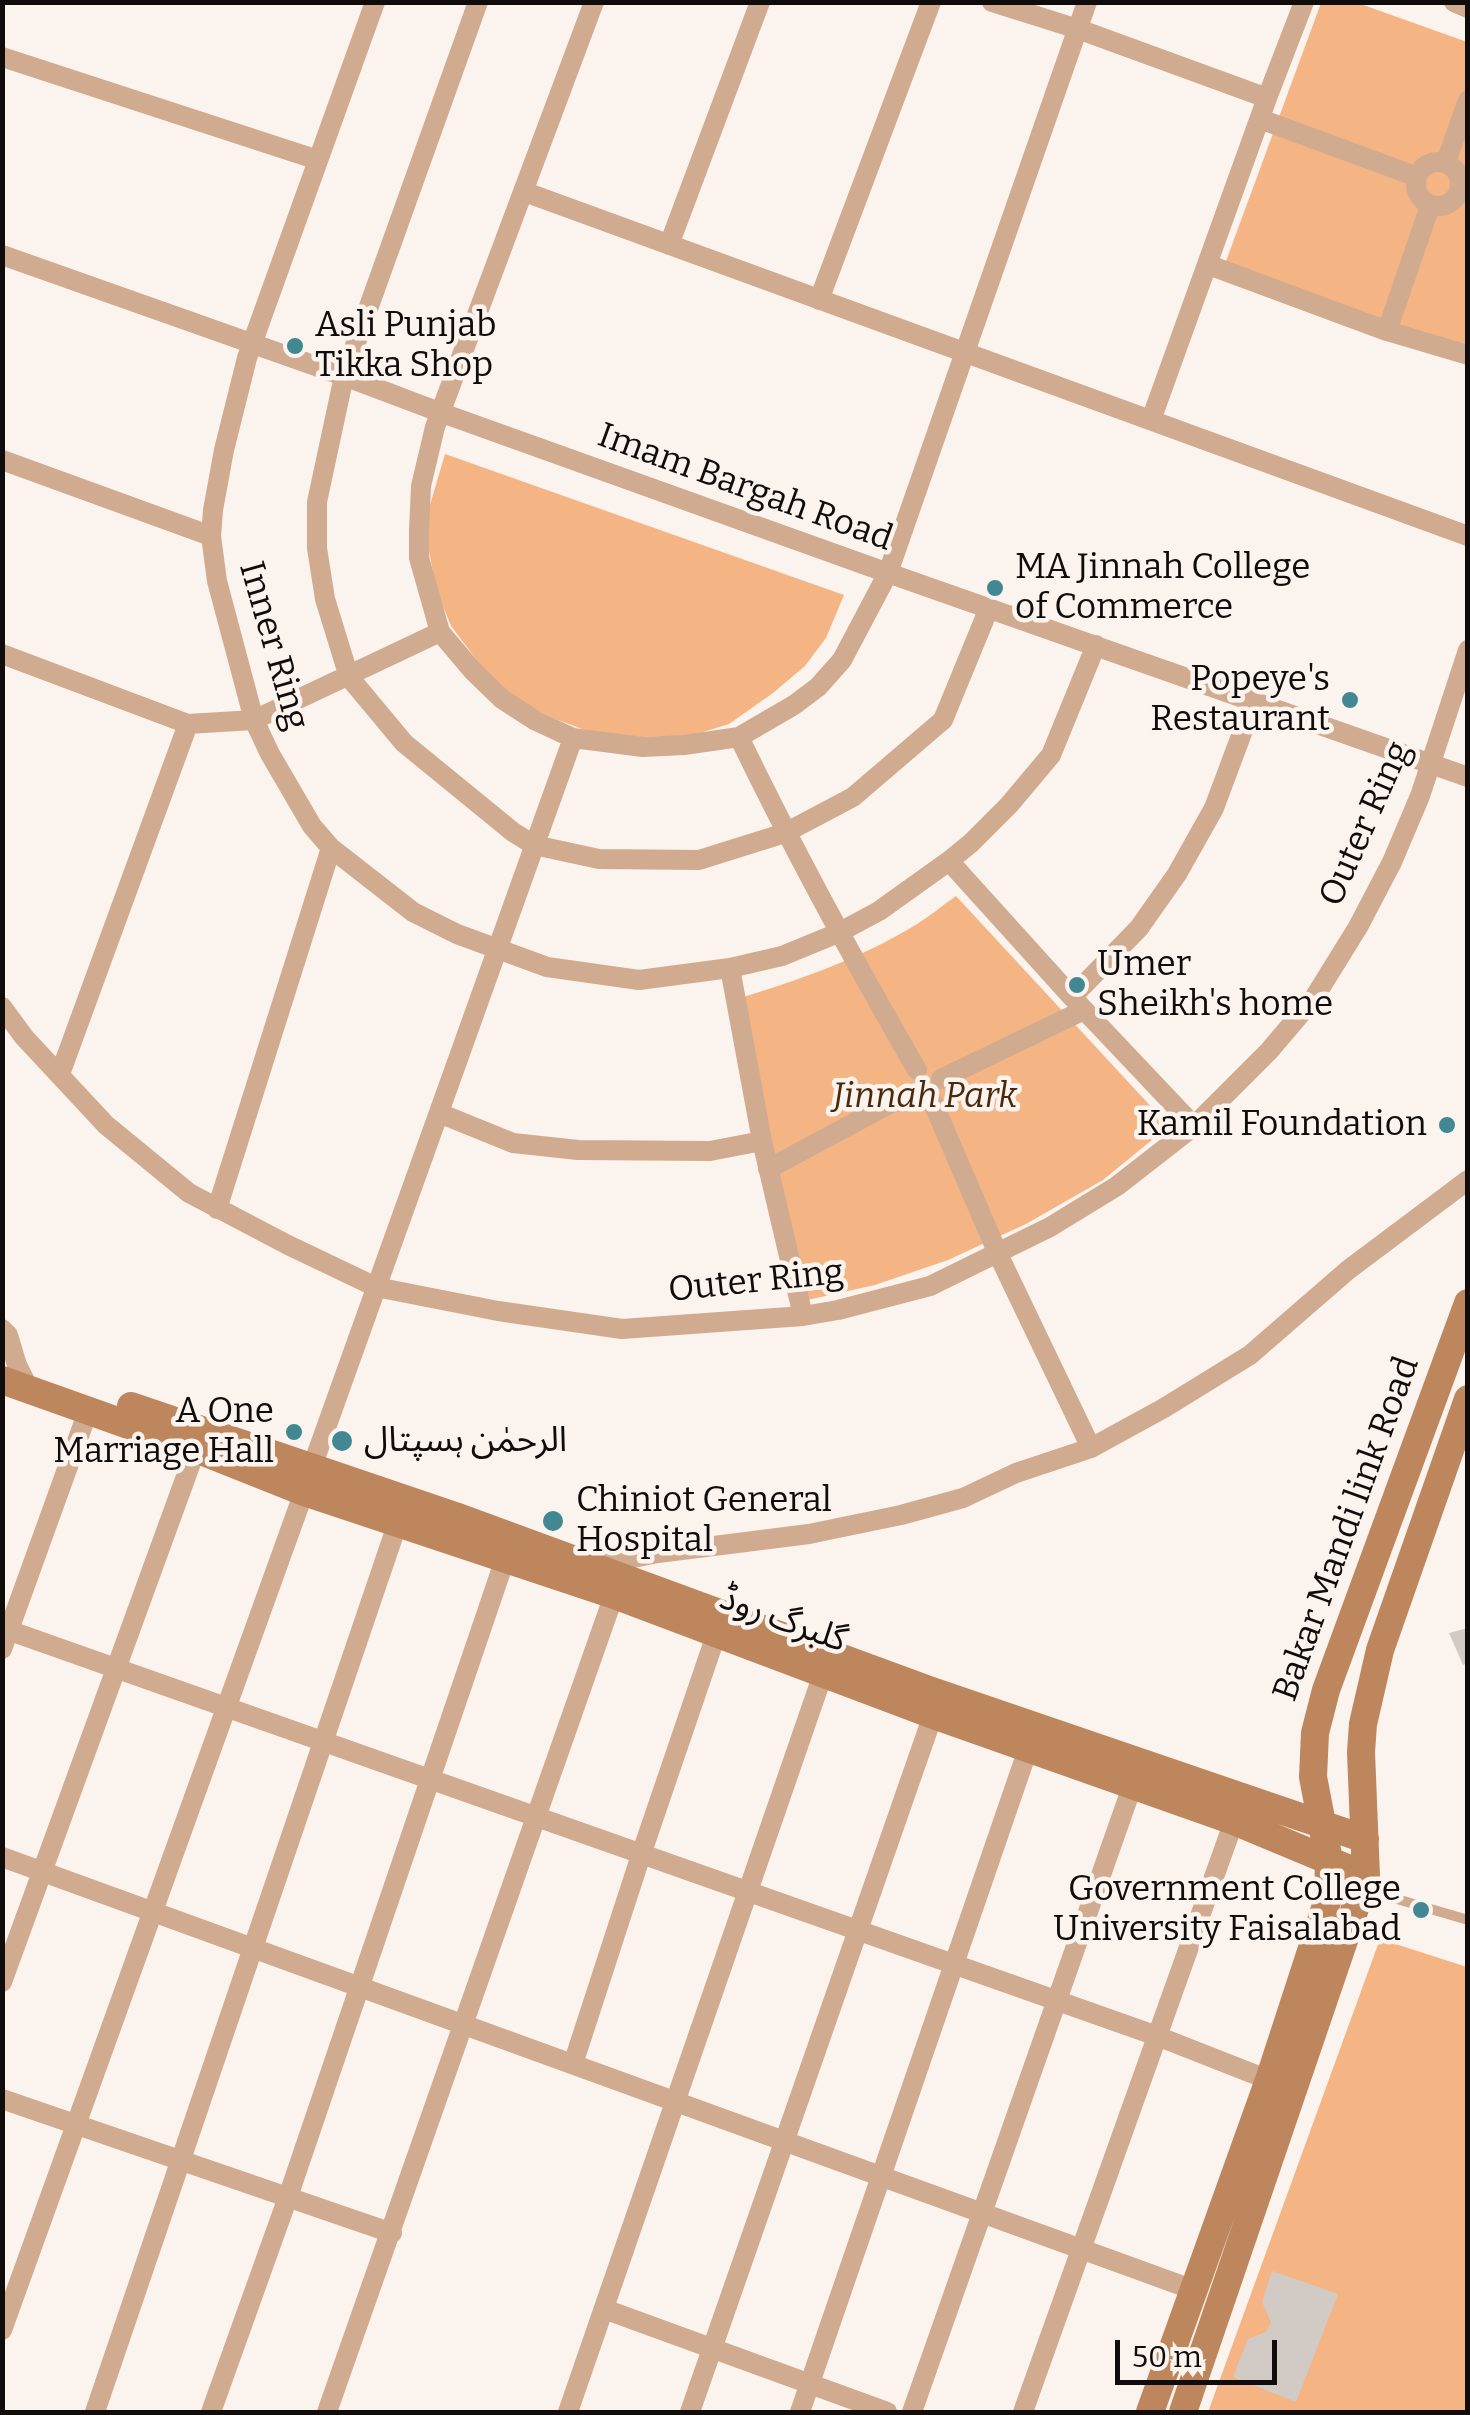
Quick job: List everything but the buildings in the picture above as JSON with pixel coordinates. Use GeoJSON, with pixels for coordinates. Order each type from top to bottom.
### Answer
{"type":"FeatureCollection","features":[{"type":"Feature","properties":{"kind":"main road","name":"Bakar Mandi link Road"},"geometry":{"type":"LineString","coordinates":[[1150,2412],[1270,2080],[1328,1899],[1330,1860],[1313,1777],[1315,1732],[1326,1690],[1468,1303]]}},
{"type":"Feature","properties":{"kind":"main road","name":"گلبرگ روڈ"},"geometry":{"type":"LineString","coordinates":[[13,1374],[308,1479],[398,1522],[614,1595],[933,1715],[1234,1822],[1330,1860],[1363,1882]]}},
{"type":"Feature","properties":{"kind":"main road","name":"گلبرگ روڈ"},"geometry":{"type":"LineString","coordinates":[[13,1374],[88,1410],[196,1449],[455,1516],[926,1689],[1365,1839]]}},
{"type":"Feature","properties":{"kind":"main road","name":"Bakar Mandi link Road"},"geometry":{"type":"LineString","coordinates":[[1183,2412],[1363,1882],[1362,1752],[1369,1691],[1468,1399]]}},
{"type":"Feature","properties":{"kind":"street","name":"Inner Ring"},"geometry":{"type":"LineString","coordinates":[[375,2],[247,358],[224,450],[211,536],[217,581],[254,720],[312,826],[332,848],[412,912],[456,934],[547,967],[640,980],[730,968],[782,956],[879,912],[950,861],[1009,804],[1051,754],[1096,646]]}},
{"type":"Feature","properties":{"kind":"street"},"geometry":{"type":"LineString","coordinates":[[478,2],[344,376],[317,502],[317,548],[325,599],[350,677],[404,743],[534,846],[599,859],[698,860],[785,833],[853,797],[944,720],[989,608]]}},
{"type":"Feature","properties":{"kind":"street"},"geometry":{"type":"LineString","coordinates":[[594,2],[436,427],[422,486],[419,558],[440,632],[502,699],[573,738],[643,747],[740,737],[818,688],[842,660],[888,573],[1087,2]]}},
{"type":"Feature","properties":{"kind":"street"},"geometry":{"type":"LineString","coordinates":[[669,245],[760,2]]}},
{"type":"Feature","properties":{"kind":"street"},"geometry":{"type":"LineString","coordinates":[[820,300],[932,2]]}},
{"type":"Feature","properties":{"kind":"street"},"geometry":{"type":"LineString","coordinates":[[992,2],[1078,28],[1267,98]]}},
{"type":"Feature","properties":{"kind":"street"},"geometry":{"type":"LineString","coordinates":[[1151,420],[1304,2]]}},
{"type":"Feature","properties":{"kind":"street"},"geometry":{"type":"LineString","coordinates":[[1454,2],[1468,8]]}},
{"type":"Feature","properties":{"kind":"street"},"geometry":{"type":"LineString","coordinates":[[2,58],[318,160]]}},
{"type":"Feature","properties":{"kind":"street"},"geometry":{"type":"LineString","coordinates":[[1446,162],[1468,100]]}},
{"type":"Feature","properties":{"kind":"street"},"geometry":{"type":"LineString","coordinates":[[1260,119],[1415,176]]}},
{"type":"Feature","properties":{"kind":"street"},"geometry":{"type":"LineString","coordinates":[[1446,162],[1459,174],[1464,193],[1448,205],[1430,206],[1416,194],[1415,176],[1428,163],[1446,162]]}},
{"type":"Feature","properties":{"kind":"street"},"geometry":{"type":"LineString","coordinates":[[525,192],[1468,536]]}},
{"type":"Feature","properties":{"kind":"street"},"geometry":{"type":"LineString","coordinates":[[1387,330],[1430,206]]}},
{"type":"Feature","properties":{"kind":"street","name":"Imam Bargah Road"},"geometry":{"type":"LineString","coordinates":[[2,255],[1468,777]]}},
{"type":"Feature","properties":{"kind":"street"},"geometry":{"type":"LineString","coordinates":[[1209,264],[1387,330],[1468,355]]}},
{"type":"Feature","properties":{"kind":"street"},"geometry":{"type":"LineString","coordinates":[[2,460],[211,536]]}},
{"type":"Feature","properties":{"kind":"street"},"geometry":{"type":"LineString","coordinates":[[2,654],[188,724],[254,720],[440,632]]}},
{"type":"Feature","properties":{"kind":"street","name":"Outer Ring"},"geometry":{"type":"LineString","coordinates":[[2,1007],[24,1037],[106,1125],[189,1192],[376,1286],[498,1311],[622,1328],[803,1316],[930,1286],[1050,1227],[1117,1186],[1194,1126],[1314,998],[1392,862],[1420,796],[1468,650]]}},
{"type":"Feature","properties":{"kind":"street"},"geometry":{"type":"LineString","coordinates":[[942,1079],[1078,1003],[1139,928],[1176,874],[1214,808],[1254,701]]}},
{"type":"Feature","properties":{"kind":"street"},"geometry":{"type":"LineString","coordinates":[[60,1074],[188,724]]}},
{"type":"Feature","properties":{"kind":"street"},"geometry":{"type":"LineString","coordinates":[[740,737],[838,933],[917,1070]]}},
{"type":"Feature","properties":{"kind":"street"},"geometry":{"type":"LineString","coordinates":[[2,2330],[573,738]]}},
{"type":"Feature","properties":{"kind":"street"},"geometry":{"type":"LineString","coordinates":[[218,1208],[332,848]]}},
{"type":"Feature","properties":{"kind":"street"},"geometry":{"type":"LineString","coordinates":[[950,861],[1194,1126]]}},
{"type":"Feature","properties":{"kind":"street"},"geometry":{"type":"LineString","coordinates":[[730,968],[762,1141],[803,1316]]}},
{"type":"Feature","properties":{"kind":"street"},"geometry":{"type":"LineString","coordinates":[[917,1070],[934,1070],[942,1079],[941,1096],[932,1103],[922,1104],[908,1094],[909,1078],[917,1070]]}},
{"type":"Feature","properties":{"kind":"street"},"geometry":{"type":"LineString","coordinates":[[768,1169],[908,1094]]}},
{"type":"Feature","properties":{"kind":"street"},"geometry":{"type":"LineString","coordinates":[[932,1103],[998,1254],[1091,1448]]}},
{"type":"Feature","properties":{"kind":"street"},"geometry":{"type":"LineString","coordinates":[[439,1112],[513,1143],[578,1150],[710,1151],[762,1141]]}},
{"type":"Feature","properties":{"kind":"street"},"geometry":{"type":"LineString","coordinates":[[554,1576],[658,1553],[808,1534],[902,1516],[963,1498],[1016,1473],[1091,1448],[1250,1355],[1348,1270],[1468,1180]]}},
{"type":"Feature","properties":{"kind":"street"},"geometry":{"type":"LineString","coordinates":[[2,1329],[8,1335],[13,1374]]}},
{"type":"Feature","properties":{"kind":"street"},"geometry":{"type":"LineString","coordinates":[[88,1410],[5,1635],[116,1668],[324,1740],[1158,2036],[1270,2080]]}},
{"type":"Feature","properties":{"kind":"street"},"geometry":{"type":"LineString","coordinates":[[2,1982],[196,1449]]}},
{"type":"Feature","properties":{"kind":"street"},"geometry":{"type":"LineString","coordinates":[[95,2412],[398,1522]]}},
{"type":"Feature","properties":{"kind":"street"},"geometry":{"type":"LineString","coordinates":[[211,2412],[505,1560]]}},
{"type":"Feature","properties":{"kind":"street"},"geometry":{"type":"LineString","coordinates":[[328,2412],[614,1595]]}},
{"type":"Feature","properties":{"kind":"street"},"geometry":{"type":"LineString","coordinates":[[573,2064],[716,1635]]}},
{"type":"Feature","properties":{"kind":"street"},"geometry":{"type":"LineString","coordinates":[[568,2412],[823,1674]]}},
{"type":"Feature","properties":{"kind":"street"},"geometry":{"type":"LineString","coordinates":[[690,2412],[933,1715]]}},
{"type":"Feature","properties":{"kind":"street"},"geometry":{"type":"LineString","coordinates":[[800,2412],[1028,1749]]}},
{"type":"Feature","properties":{"kind":"street"},"geometry":{"type":"LineString","coordinates":[[912,2412],[1132,1784]]}},
{"type":"Feature","properties":{"kind":"street"},"geometry":{"type":"LineString","coordinates":[[1022,2412],[1234,1822]]}},
{"type":"Feature","properties":{"kind":"street"},"geometry":{"type":"LineString","coordinates":[[2,1858],[1194,2290]]}},
{"type":"Feature","properties":{"kind":"street"},"geometry":{"type":"LineString","coordinates":[[2,2100],[392,2233]]}},
{"type":"Feature","properties":{"kind":"street"},"geometry":{"type":"LineString","coordinates":[[604,2309],[887,2412]]}},
{"type":"Feature","properties":{"kind":"lane"},"geometry":{"type":"LineString","coordinates":[[1363,1882],[1468,1920]]}},
{"type":"Feature","properties":{"kind":"green space"},"geometry":{"type":"Polygon","coordinates":[[[1321,3],[1358,3],[1467,42],[1467,362],[1222,272],[1321,3]]]}},
{"type":"Feature","properties":{"kind":"green space"},"geometry":{"type":"Polygon","coordinates":[[[445,454],[844,595],[826,638],[805,666],[729,724],[690,736],[640,737],[585,730],[509,697],[451,626],[436,589],[427,515],[445,454]]]}},
{"type":"Feature","properties":{"kind":"green space","name":"Jinnah Park"},"geometry":{"type":"Polygon","coordinates":[[[956,896],[1169,1126],[1103,1180],[1026,1224],[948,1260],[875,1285],[803,1301],[733,1000],[804,977],[873,948],[917,924],[956,896]]]}},
{"type":"Feature","properties":{"kind":"green space","name":"Government College University Faisalabad"},"geometry":{"type":"Polygon","coordinates":[[[1380,1939],[1467,1967],[1467,2412],[1208,2412],[1380,1939]]]}},
{"type":"Feature","properties":{"kind":"place","name":"Asli Punjab Tikka Shop"},"geometry":{"type":"Point","coordinates":[295,346]}},
{"type":"Feature","properties":{"kind":"place","name":"MA Jinnah College of Commerce"},"geometry":{"type":"Point","coordinates":[995,588]}},
{"type":"Feature","properties":{"kind":"place","name":"Popeye's Restaurant"},"geometry":{"type":"Point","coordinates":[1350,700]}},
{"type":"Feature","properties":{"kind":"place","name":"Umer Sheikh's home"},"geometry":{"type":"Point","coordinates":[1077,985]}},
{"type":"Feature","properties":{"kind":"place","name":"Kamil Foundation"},"geometry":{"type":"Point","coordinates":[1447,1125]}},
{"type":"Feature","properties":{"kind":"place","name":"A One Marriage Hall"},"geometry":{"type":"Point","coordinates":[294,1432]}},
{"type":"Feature","properties":{"kind":"place","name":"الرحمٰن ہسپتال"},"geometry":{"type":"Point","coordinates":[342,1441]}},
{"type":"Feature","properties":{"kind":"place","name":"Chiniot General Hospital"},"geometry":{"type":"Point","coordinates":[553,1521]}},
{"type":"Feature","properties":{"kind":"place","name":"Government College University Faisalabad"},"geometry":{"type":"Point","coordinates":[1421,1910]}}]}
